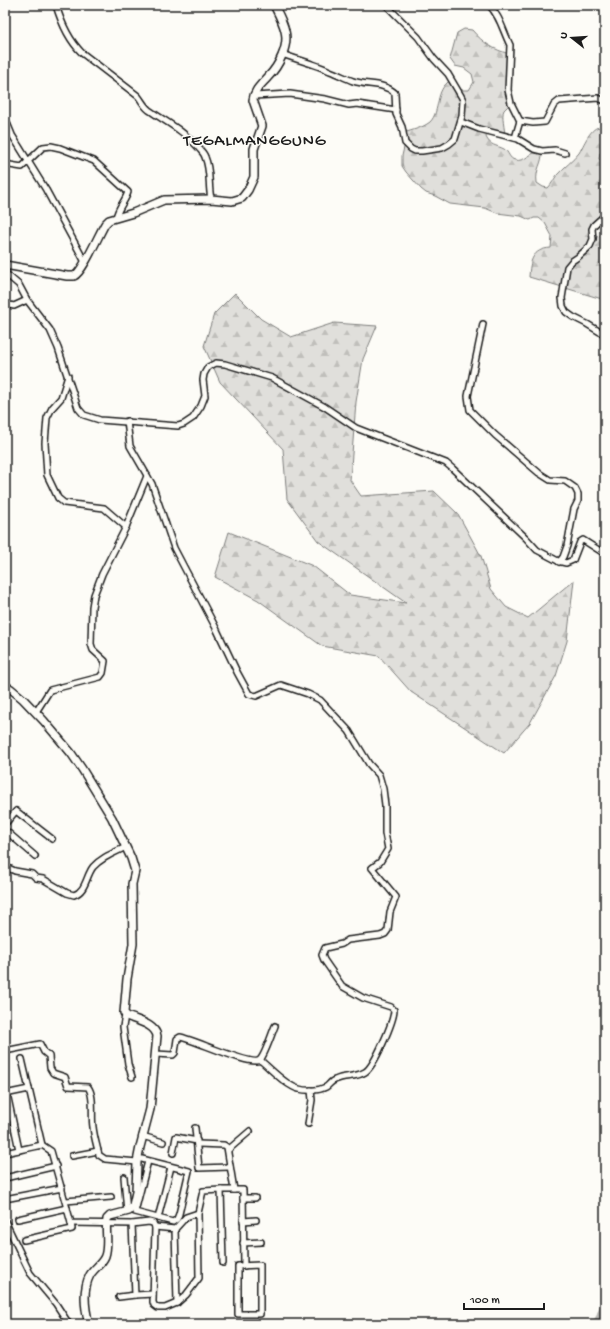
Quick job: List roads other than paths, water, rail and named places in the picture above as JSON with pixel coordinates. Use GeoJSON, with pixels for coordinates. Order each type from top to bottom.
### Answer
{"type":"FeatureCollection","features":[{"type":"Feature","properties":{"kind":"street"},"geometry":{"type":"LineString","coordinates":[[56,5],[66,29],[77,49],[138,96],[150,110],[170,122],[191,139],[204,155],[209,172],[208,183],[211,199]]}},
{"type":"Feature","properties":{"kind":"street"},"geometry":{"type":"LineString","coordinates":[[5,265],[74,276],[78,273],[85,262],[104,224],[110,220],[133,213],[164,200],[211,199],[237,201],[242,198],[248,190],[254,177],[254,149],[262,126],[255,106],[254,96],[257,88],[275,70],[282,54],[286,39],[285,30],[274,5]]}},
{"type":"Feature","properties":{"kind":"street"},"geometry":{"type":"LineString","coordinates":[[282,54],[331,71],[352,81],[377,85],[390,89],[394,93],[396,110],[402,126],[405,143],[415,151],[442,148],[455,139],[461,122],[463,100],[448,74],[434,59],[418,37],[386,5]]}},
{"type":"Feature","properties":{"kind":"street"},"geometry":{"type":"LineString","coordinates":[[489,5],[502,23],[506,38],[510,45],[508,90],[511,103],[520,120],[515,138]]}},
{"type":"Feature","properties":{"kind":"street"},"geometry":{"type":"LineString","coordinates":[[254,96],[290,94],[325,99],[349,105],[357,104],[396,110]]}},
{"type":"Feature","properties":{"kind":"street"},"geometry":{"type":"LineString","coordinates":[[520,120],[533,123],[546,122],[554,105],[559,101],[598,98],[605,101]]}},
{"type":"Feature","properties":{"kind":"street"},"geometry":{"type":"LineString","coordinates":[[5,118],[12,135],[28,163],[34,169],[85,262]]}},
{"type":"Feature","properties":{"kind":"street"},"geometry":{"type":"LineString","coordinates":[[461,122],[479,129],[515,138],[534,150],[555,150],[565,153]]}},
{"type":"Feature","properties":{"kind":"street"},"geometry":{"type":"LineString","coordinates":[[5,162],[17,167],[22,167],[28,163],[43,147],[51,146],[94,161],[128,192],[126,198],[118,209],[116,218]]}},
{"type":"Feature","properties":{"kind":"street"},"geometry":{"type":"LineString","coordinates":[[605,215],[594,225],[592,229],[590,246],[567,267],[562,298],[563,306],[566,312],[598,329],[605,335]]}},
{"type":"Feature","properties":{"kind":"street"},"geometry":{"type":"LineString","coordinates":[[5,273],[19,285],[27,300],[50,330],[58,348],[78,408],[84,415],[100,420],[173,426],[184,424],[193,418],[205,396],[203,380],[204,374],[208,367],[212,364],[220,363],[252,371],[272,378],[325,407],[356,428],[446,463],[537,550],[559,562],[566,564],[573,560],[582,540],[605,554]]}},
{"type":"Feature","properties":{"kind":"street"},"geometry":{"type":"LineString","coordinates":[[5,304],[14,306],[27,300]]}},
{"type":"Feature","properties":{"kind":"street"},"geometry":{"type":"LineString","coordinates":[[483,324],[468,396],[470,410],[495,435],[539,473],[550,480],[566,481],[575,488],[578,494],[578,501],[574,509],[564,557],[559,562]]}},
{"type":"Feature","properties":{"kind":"street"},"geometry":{"type":"LineString","coordinates":[[68,376],[61,398],[52,408],[47,418],[45,443],[47,475],[58,498],[64,502],[104,508],[126,527]]}},
{"type":"Feature","properties":{"kind":"street"},"geometry":{"type":"LineString","coordinates":[[127,422],[130,446],[152,484],[174,548],[218,630],[237,672],[249,694],[256,696],[281,685],[308,694],[320,700],[349,731],[369,764],[382,780],[385,805],[384,833],[388,849],[380,862],[372,868],[396,897],[390,912],[388,930],[383,935],[348,940],[336,946],[327,947],[325,948],[323,958],[342,986],[364,998],[391,1007],[394,1010],[376,1058],[368,1070],[357,1075],[342,1077],[325,1087],[311,1090],[298,1089],[289,1085],[260,1060]]}},
{"type":"Feature","properties":{"kind":"street"},"geometry":{"type":"LineString","coordinates":[[36,712],[50,690],[100,677],[103,673],[105,660],[94,650],[91,644],[92,603],[102,574],[126,527],[147,476]]}},
{"type":"Feature","properties":{"kind":"street"},"geometry":{"type":"LineString","coordinates":[[5,686],[23,699],[66,747],[82,769],[118,829],[131,858],[134,871],[132,884],[133,944],[124,1011],[125,1015],[122,1027],[128,1064],[132,1077]]}},
{"type":"Feature","properties":{"kind":"street"},"geometry":{"type":"LineString","coordinates":[[5,824],[16,811],[52,839]]}},
{"type":"Feature","properties":{"kind":"street"},"geometry":{"type":"LineString","coordinates":[[5,830],[35,856]]}},
{"type":"Feature","properties":{"kind":"street"},"geometry":{"type":"LineString","coordinates":[[5,864],[8,868],[15,871],[32,874],[36,878],[43,879],[67,894],[74,895],[80,892],[96,865],[104,858],[126,848]]}},
{"type":"Feature","properties":{"kind":"street"},"geometry":{"type":"LineString","coordinates":[[89,1324],[85,1306],[86,1288],[90,1276],[104,1257],[107,1246],[107,1219],[110,1216],[127,1212],[133,1205],[136,1192],[138,1160],[142,1136],[150,1109],[157,1036],[155,1030],[125,1015]]}},
{"type":"Feature","properties":{"kind":"street"},"geometry":{"type":"LineString","coordinates":[[156,1054],[173,1055],[175,1053],[177,1038],[180,1037],[254,1062],[260,1060],[275,1026]]}},
{"type":"Feature","properties":{"kind":"street"},"geometry":{"type":"LineString","coordinates":[[5,1051],[40,1044],[44,1052],[49,1056],[52,1073],[65,1077],[68,1086],[88,1087],[91,1092],[93,1127],[98,1151],[99,1155],[105,1159],[148,1161],[189,1171],[179,1214],[177,1219],[173,1222],[135,1212],[148,1161]]}},
{"type":"Feature","properties":{"kind":"street"},"geometry":{"type":"LineString","coordinates":[[22,1059],[42,1145],[51,1151],[66,1201],[72,1229],[24,1240]]}},
{"type":"Feature","properties":{"kind":"street"},"geometry":{"type":"LineString","coordinates":[[5,1084],[19,1150]]}},
{"type":"Feature","properties":{"kind":"street"},"geometry":{"type":"LineString","coordinates":[[6,1094],[29,1089]]}},
{"type":"Feature","properties":{"kind":"street"},"geometry":{"type":"LineString","coordinates":[[308,1124],[312,1100],[311,1090]]}},
{"type":"Feature","properties":{"kind":"street"},"geometry":{"type":"LineString","coordinates":[[195,1128],[199,1168],[230,1167]]}},
{"type":"Feature","properties":{"kind":"street"},"geometry":{"type":"LineString","coordinates":[[228,1150],[250,1131]]}},
{"type":"Feature","properties":{"kind":"street"},"geometry":{"type":"LineString","coordinates":[[142,1136],[163,1142]]}},
{"type":"Feature","properties":{"kind":"street"},"geometry":{"type":"LineString","coordinates":[[173,1152],[176,1137],[197,1143],[224,1145],[228,1150],[234,1190]]}},
{"type":"Feature","properties":{"kind":"street"},"geometry":{"type":"LineString","coordinates":[[5,1153],[42,1145]]}},
{"type":"Feature","properties":{"kind":"street"},"geometry":{"type":"LineString","coordinates":[[72,1156],[98,1151]]}},
{"type":"Feature","properties":{"kind":"street"},"geometry":{"type":"LineString","coordinates":[[5,1178],[56,1166]]}},
{"type":"Feature","properties":{"kind":"street"},"geometry":{"type":"LineString","coordinates":[[158,1218],[171,1167]]}},
{"type":"Feature","properties":{"kind":"street"},"geometry":{"type":"LineString","coordinates":[[124,1177],[127,1212]]}},
{"type":"Feature","properties":{"kind":"street"},"geometry":{"type":"LineString","coordinates":[[10,1198],[62,1188]]}},
{"type":"Feature","properties":{"kind":"street"},"geometry":{"type":"LineString","coordinates":[[221,1190],[223,1263]]}},
{"type":"Feature","properties":{"kind":"street"},"geometry":{"type":"LineString","coordinates":[[155,1227],[153,1294],[154,1305],[158,1308],[165,1308],[177,1303],[186,1295],[199,1278],[198,1213],[203,1191],[243,1190],[244,1266]]}},
{"type":"Feature","properties":{"kind":"street"},"geometry":{"type":"LineString","coordinates":[[66,1201],[111,1198]]}},
{"type":"Feature","properties":{"kind":"street"},"geometry":{"type":"LineString","coordinates":[[243,1198],[255,1198]]}},
{"type":"Feature","properties":{"kind":"street"},"geometry":{"type":"LineString","coordinates":[[18,1219],[67,1208]]}},
{"type":"Feature","properties":{"kind":"street"},"geometry":{"type":"LineString","coordinates":[[177,1303],[175,1229],[186,1217],[198,1213]]}},
{"type":"Feature","properties":{"kind":"street"},"geometry":{"type":"LineString","coordinates":[[243,1221],[256,1220]]}},
{"type":"Feature","properties":{"kind":"street"},"geometry":{"type":"LineString","coordinates":[[5,1221],[30,1274],[56,1304],[69,1324]]}},
{"type":"Feature","properties":{"kind":"street"},"geometry":{"type":"LineString","coordinates":[[71,1223],[132,1224],[149,1222],[155,1227],[175,1229]]}},
{"type":"Feature","properties":{"kind":"street"},"geometry":{"type":"LineString","coordinates":[[132,1224],[135,1295]]}},
{"type":"Feature","properties":{"kind":"street"},"geometry":{"type":"LineString","coordinates":[[243,1243],[261,1242]]}},
{"type":"Feature","properties":{"kind":"street"},"geometry":{"type":"LineString","coordinates":[[260,1265],[260,1314],[238,1314],[238,1266],[244,1266],[260,1265]]}},
{"type":"Feature","properties":{"kind":"street"},"geometry":{"type":"LineString","coordinates":[[119,1297],[153,1294]]}},
{"type":"Feature","properties":{"kind":"waterway"},"geometry":{"type":"LineString","coordinates":[[595,1324],[599,1322],[605,1306]]}},
{"type":"Feature","properties":{"kind":"district","name":"TEGALMANGGUNG"},"geometry":{"type":"Point","coordinates":[255,142]}}]}
